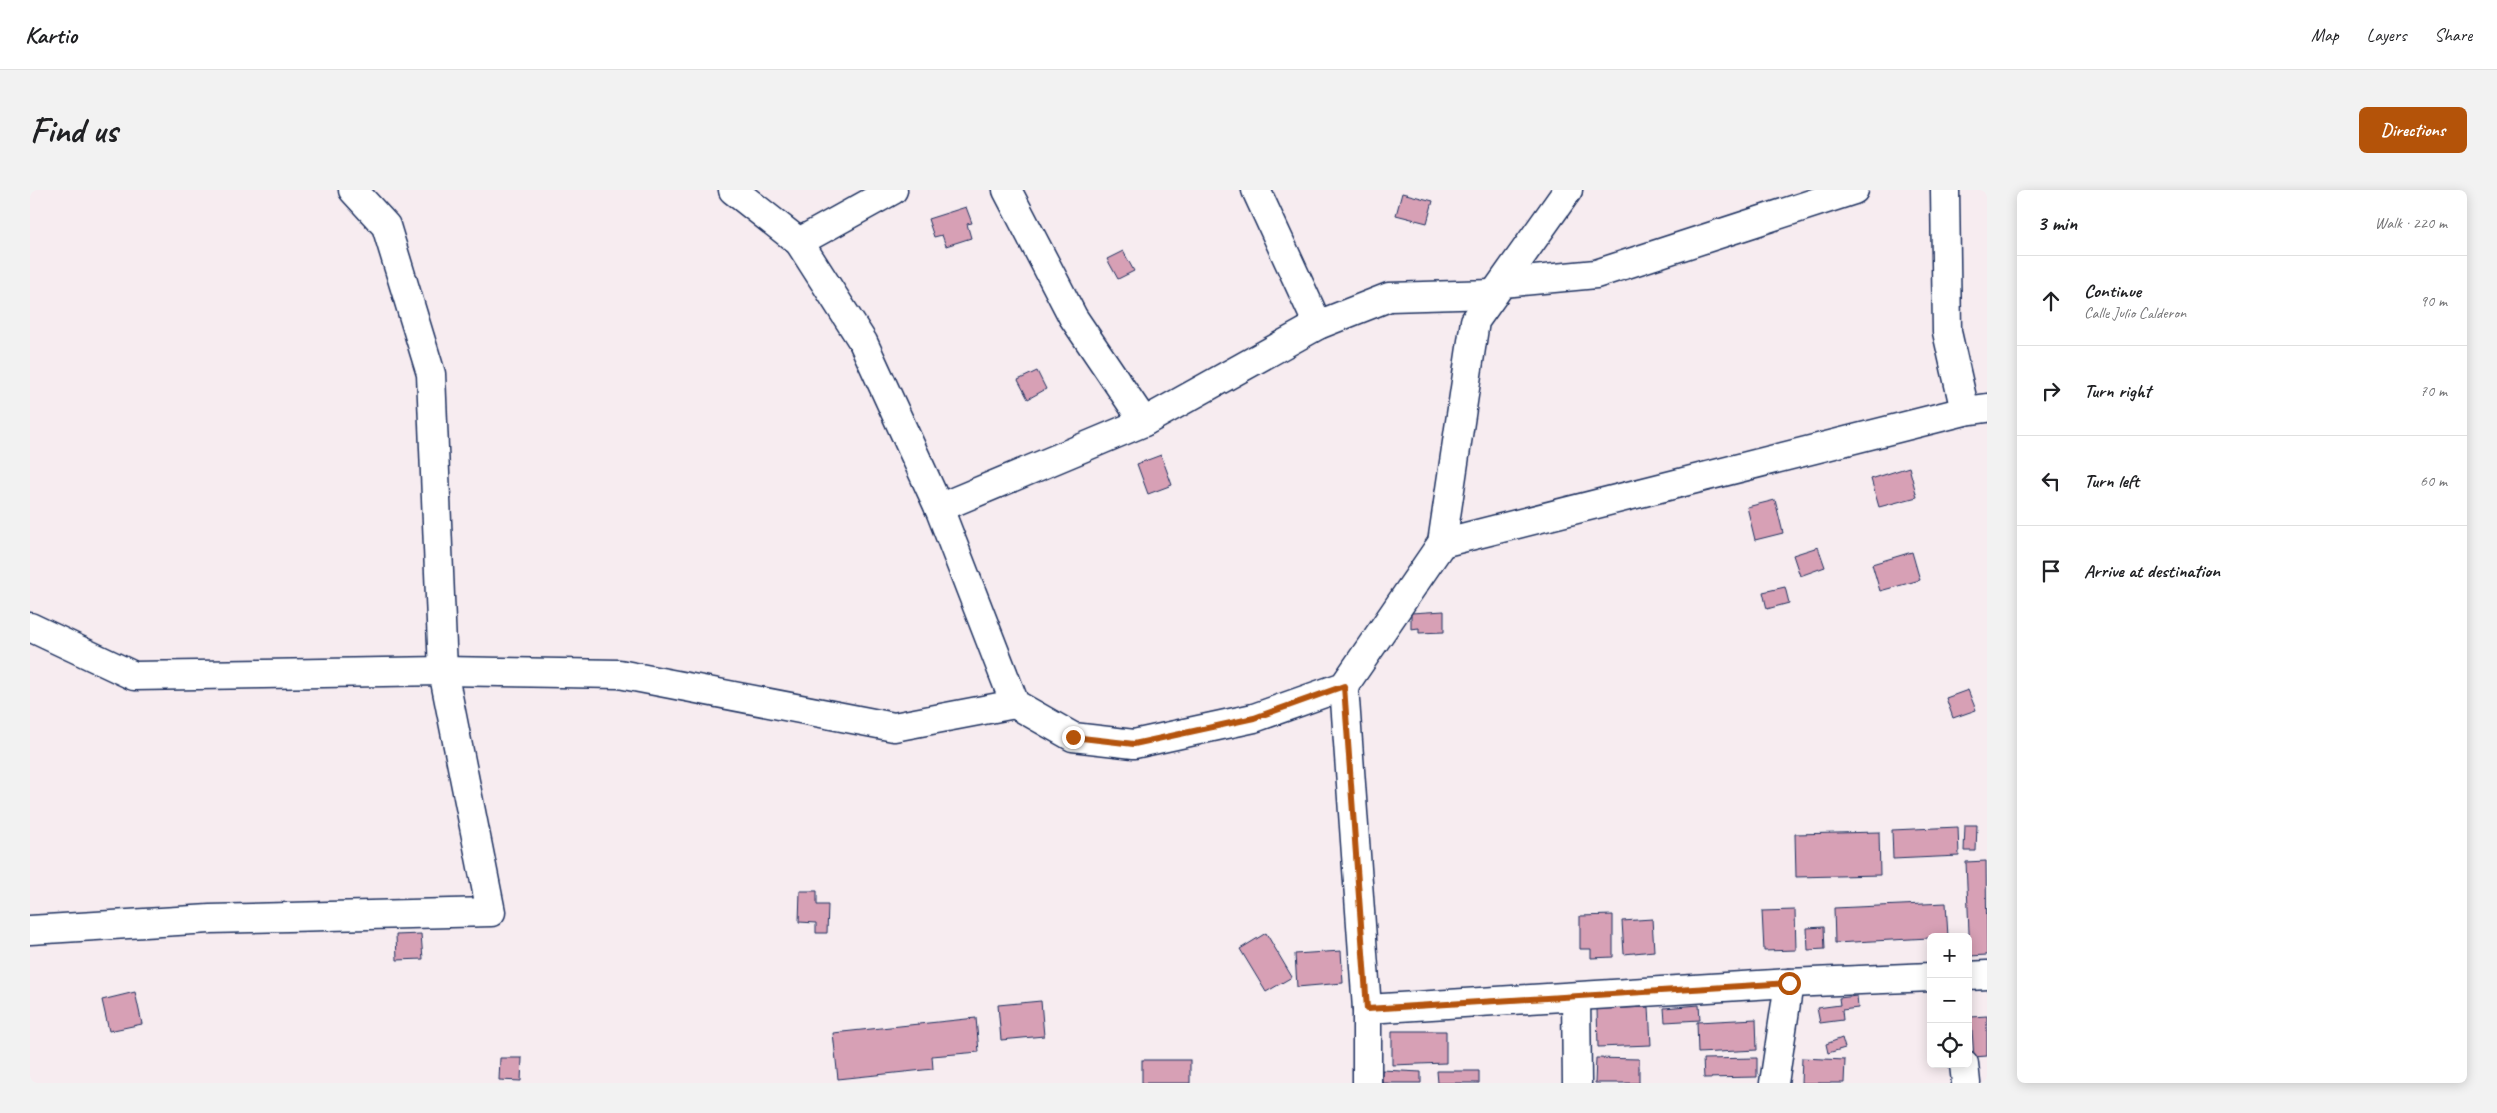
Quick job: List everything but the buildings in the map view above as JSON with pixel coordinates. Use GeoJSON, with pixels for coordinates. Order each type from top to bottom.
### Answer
{"type":"FeatureCollection","features":[{"type":"Feature","properties":{"kind":"street"},"geometry":{"type":"LineString","coordinates":[[30,930],[210,919],[491,912],[444,671],[431,374],[386,226],[354,190]]}},
{"type":"Feature","properties":{"kind":"street"},"geometry":{"type":"LineString","coordinates":[[733,190],[799,242],[864,342],[939,508],[1015,704],[1073,737],[1134,744],[1254,718],[1344,686],[1442,543],[1475,321],[1568,190]]}},
{"type":"Feature","properties":{"kind":"street"},"geometry":{"type":"LineString","coordinates":[[799,242],[893,190]]}},
{"type":"Feature","properties":{"kind":"street"},"geometry":{"type":"LineString","coordinates":[[1007,190],[1073,317],[1144,422]]}},
{"type":"Feature","properties":{"kind":"street"},"geometry":{"type":"LineString","coordinates":[[1256,190],[1318,325]]}},
{"type":"Feature","properties":{"kind":"street"},"geometry":{"type":"LineString","coordinates":[[939,508],[1144,422],[1318,325],[1390,297],[1498,288],[1596,274],[1854,190]]}},
{"type":"Feature","properties":{"kind":"street"},"geometry":{"type":"LineString","coordinates":[[1442,543],[1976,410],[1947,332],[1945,190]]}},
{"type":"Feature","properties":{"kind":"street"},"geometry":{"type":"LineString","coordinates":[[30,627],[134,676],[444,671],[619,674],[894,727],[1015,704]]}},
{"type":"Feature","properties":{"kind":"street"},"geometry":{"type":"LineString","coordinates":[[1344,686],[1367,1009],[1367,1083]]}},
{"type":"Feature","properties":{"kind":"street"},"geometry":{"type":"LineString","coordinates":[[1972,976],[1987,975]]}},
{"type":"Feature","properties":{"kind":"street"},"geometry":{"type":"LineString","coordinates":[[1367,1009],[1789,983],[1927,977]]}},
{"type":"Feature","properties":{"kind":"street"},"geometry":{"type":"LineString","coordinates":[[1774,1083],[1789,983]]}},
{"type":"Feature","properties":{"kind":"street"},"geometry":{"type":"LineString","coordinates":[[1576,997],[1577,1083]]}},
{"type":"Feature","properties":{"kind":"street"},"geometry":{"type":"LineString","coordinates":[[1964,1068],[1966,1083]]}},
{"type":"Feature","properties":{"kind":"route"},"geometry":{"type":"LineString","coordinates":[[1073,737],[1134,744],[1254,718],[1344,686],[1367,1009],[1789,983]]}}]}
